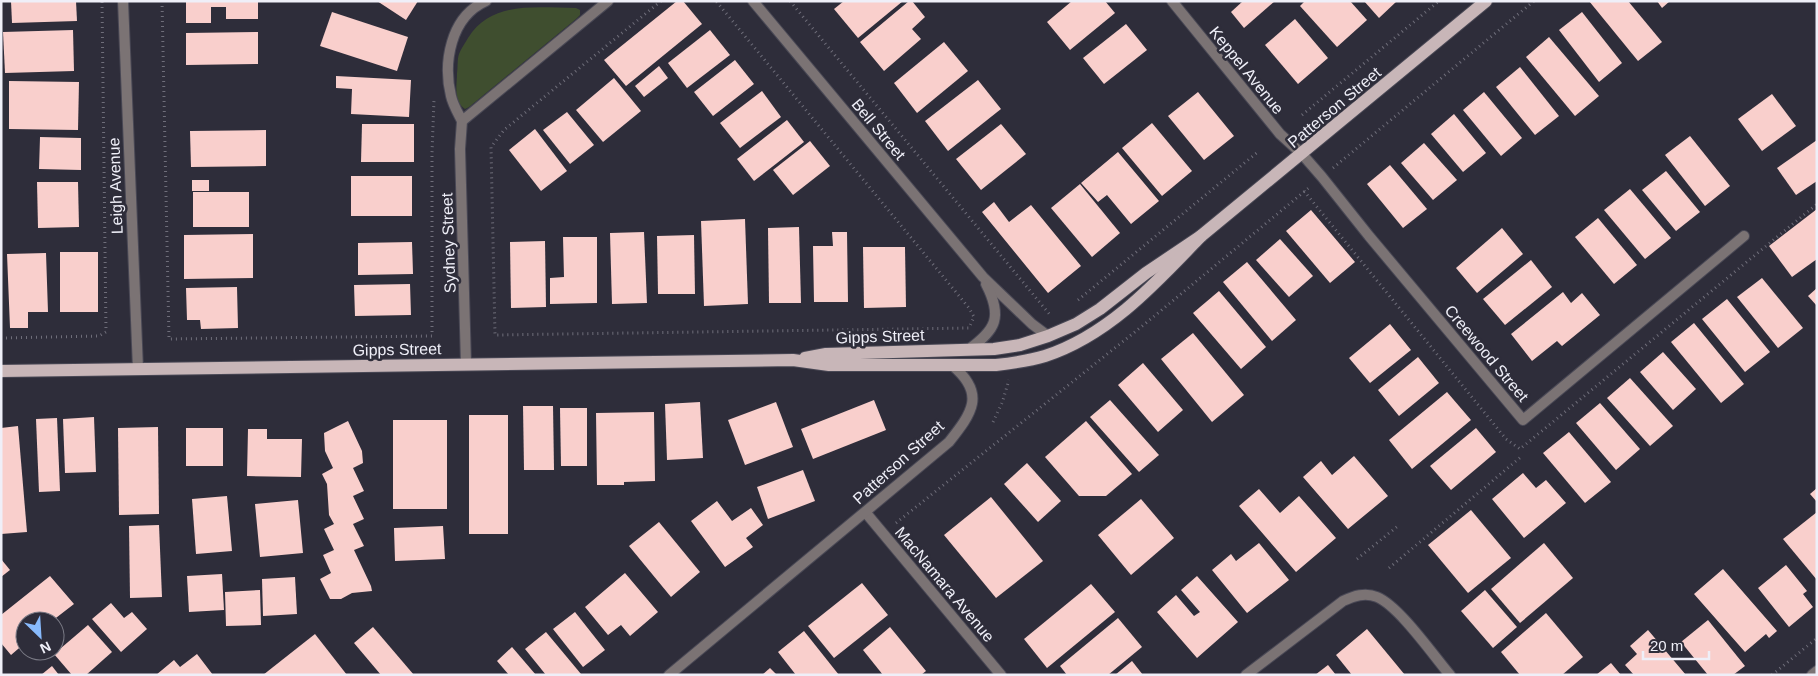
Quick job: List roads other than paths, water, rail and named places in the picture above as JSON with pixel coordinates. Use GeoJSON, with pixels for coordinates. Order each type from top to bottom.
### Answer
{"type":"FeatureCollection","features":[{"type":"Feature","properties":{"kind":"main road","name":"Patterson Street"},"geometry":{"type":"LineString","coordinates":[[968,350],[1020,345],[1076,324],[1100,309],[1146,273],[1201,236],[1486,1]]}},
{"type":"Feature","properties":{"kind":"main road","name":"Patterson Street"},"geometry":{"type":"LineString","coordinates":[[952,366],[1022,362],[1045,356],[1069,346],[1099,329],[1154,286],[1201,236]]}},
{"type":"Feature","properties":{"kind":"main road","name":"Gipps Street"},"geometry":{"type":"LineString","coordinates":[[793,360],[826,354],[968,350]]}},
{"type":"Feature","properties":{"kind":"main road","name":"Gipps Street"},"geometry":{"type":"LineString","coordinates":[[1,370],[793,360],[829,365],[952,366]]}},
{"type":"Feature","properties":{"kind":"street","name":"Leigh Avenue"},"geometry":{"type":"LineString","coordinates":[[123,1],[138,369]]}},
{"type":"Feature","properties":{"kind":"street","name":"Sydney Street"},"geometry":{"type":"LineString","coordinates":[[466,364],[460,150],[462,122],[451,99],[447,75],[450,47],[459,24],[480,4],[486,1]]}},
{"type":"Feature","properties":{"kind":"street"},"geometry":{"type":"LineString","coordinates":[[462,122],[608,1]]}},
{"type":"Feature","properties":{"kind":"street","name":"Bell Street"},"geometry":{"type":"LineString","coordinates":[[753,1],[983,277],[1032,324],[1048,336]]}},
{"type":"Feature","properties":{"kind":"street","name":"Keppel Avenue"},"geometry":{"type":"LineString","coordinates":[[1172,1],[1280,134],[1302,154]]}},
{"type":"Feature","properties":{"kind":"street","name":"Creewood Street"},"geometry":{"type":"LineString","coordinates":[[1302,154],[1523,420],[1744,236]]}},
{"type":"Feature","properties":{"kind":"street","name":"Bell Street"},"geometry":{"type":"LineString","coordinates":[[968,350],[985,338],[993,326],[994,299],[983,277]]}},
{"type":"Feature","properties":{"kind":"street","name":"Patterson Street"},"geometry":{"type":"LineString","coordinates":[[668,675],[949,442],[970,412],[973,398],[971,387],[961,373],[952,366]]}},
{"type":"Feature","properties":{"kind":"street","name":"MacNamara Avenue"},"geometry":{"type":"LineString","coordinates":[[866,512],[1001,675]]}},
{"type":"Feature","properties":{"kind":"street"},"geometry":{"type":"LineString","coordinates":[[1246,675],[1343,601],[1358,595],[1375,596],[1392,605],[1450,675]]}},
{"type":"Feature","properties":{"kind":"street"},"geometry":{"type":"LineString","coordinates":[[1812,675],[1817,671]]}}]}
